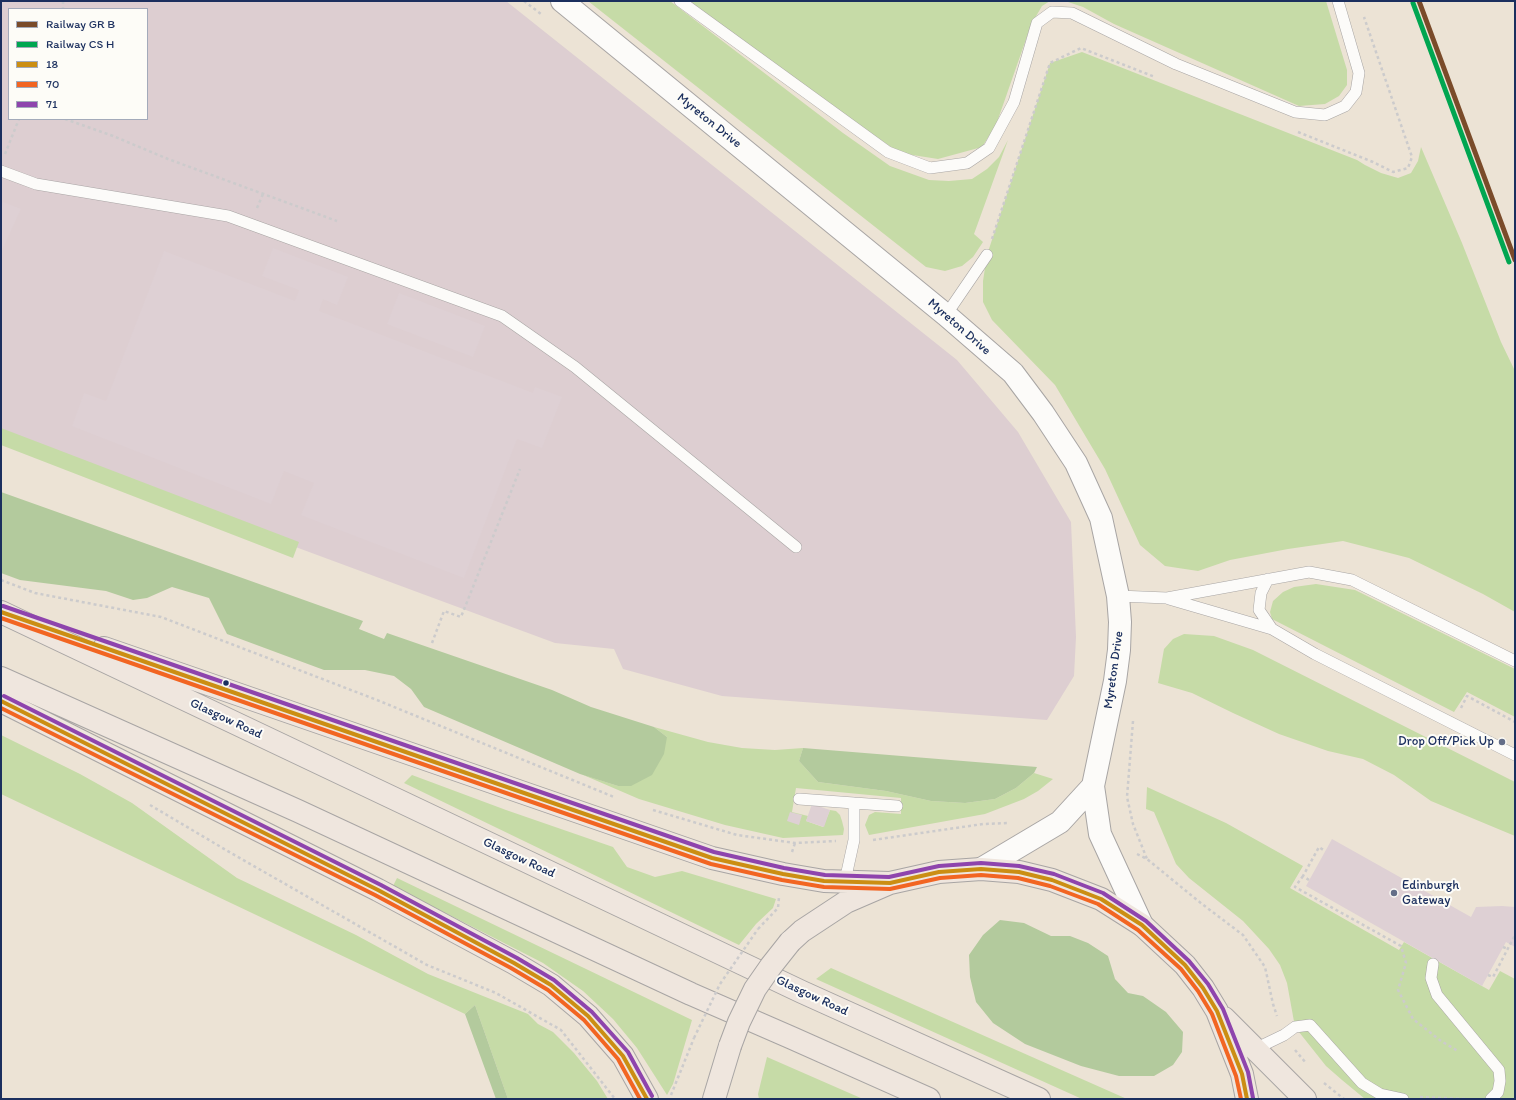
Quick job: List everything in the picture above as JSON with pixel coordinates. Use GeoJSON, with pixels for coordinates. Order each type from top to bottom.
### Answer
{"type":"FeatureCollection","features":[{"type":"Feature","properties":{"kind":"main road"},"geometry":{"type":"LineString","coordinates":[[1,612],[712,858],[783,874],[824,881],[890,883]]}},
{"type":"Feature","properties":{"kind":"main road","name":"Glasgow Road"},"geometry":{"type":"LineString","coordinates":[[1,612],[802,992],[1039,1099]]}},
{"type":"Feature","properties":{"kind":"main road"},"geometry":{"type":"LineString","coordinates":[[1,678],[298,811],[691,994],[929,1099]]}},
{"type":"Feature","properties":{"kind":"main road"},"geometry":{"type":"LineString","coordinates":[[1,700],[378,890],[514,963],[551,985],[588,1016],[623,1056],[656,1098]]}},
{"type":"Feature","properties":{"kind":"main road"},"geometry":{"type":"LineString","coordinates":[[714,1099],[739,1022],[756,989],[771,966],[790,942],[802,931],[846,902],[890,883],[939,872],[981,870],[1019,872],[1052,880],[1101,899],[1142,925],[1185,965],[1217,1011],[1242,1074],[1247,1099]]}},
{"type":"Feature","properties":{"kind":"main road"},"geometry":{"type":"LineString","coordinates":[[1217,1011],[1305,1099]]}},
{"type":"Feature","properties":{"kind":"street","name":"Myreton Drive"},"geometry":{"type":"LineString","coordinates":[[562,1],[946,315],[1013,373],[1043,413],[1076,463],[1101,518],[1118,596],[1120,622],[1119,650],[1115,681],[1093,786],[1100,834],[1142,925]]}},
{"type":"Feature","properties":{"kind":"street"},"geometry":{"type":"LineString","coordinates":[[981,870],[1060,822],[1093,786]]}},
{"type":"Feature","properties":{"kind":"lane"},"geometry":{"type":"LineString","coordinates":[[680,1],[888,152],[930,168],[967,163],[989,148],[1014,102],[1037,23],[1052,12],[1072,13],[1176,64],[1294,112],[1325,115],[1345,106],[1356,92],[1359,73],[1338,1]]}},
{"type":"Feature","properties":{"kind":"lane"},"geometry":{"type":"LineString","coordinates":[[1053,1],[1059,12]]}},
{"type":"Feature","properties":{"kind":"lane"},"geometry":{"type":"LineString","coordinates":[[1,171],[36,184],[228,216],[502,316],[575,367],[796,547]]}},
{"type":"Feature","properties":{"kind":"lane"},"geometry":{"type":"LineString","coordinates":[[946,315],[987,255]]}},
{"type":"Feature","properties":{"kind":"lane"},"geometry":{"type":"LineString","coordinates":[[1118,596],[1167,598],[1309,572],[1352,580],[1515,661]]}},
{"type":"Feature","properties":{"kind":"lane"},"geometry":{"type":"LineString","coordinates":[[1268,579],[1261,593],[1259,610],[1272,629]]}},
{"type":"Feature","properties":{"kind":"lane"},"geometry":{"type":"LineString","coordinates":[[1167,598],[1272,629],[1315,654],[1515,755]]}},
{"type":"Feature","properties":{"kind":"lane"},"geometry":{"type":"LineString","coordinates":[[799,799],[897,806]]}},
{"type":"Feature","properties":{"kind":"lane"},"geometry":{"type":"LineString","coordinates":[[845,881],[854,840],[854,803]]}},
{"type":"Feature","properties":{"kind":"lane"},"geometry":{"type":"LineString","coordinates":[[1432,964],[1432,978],[1437,994],[1499,1070],[1500,1081],[1498,1092],[1492,1099]]}},
{"type":"Feature","properties":{"kind":"lane"},"geometry":{"type":"LineString","coordinates":[[1255,1049],[1284,1035],[1295,1027],[1310,1026],[1362,1083],[1380,1094],[1403,1099]]}},
{"type":"Feature","properties":{"kind":"path"},"geometry":{"type":"LineString","coordinates":[[524,1],[544,16]]}},
{"type":"Feature","properties":{"kind":"path"},"geometry":{"type":"LineString","coordinates":[[1292,130],[1373,162],[1393,172],[1408,168],[1412,157],[1364,16]]}},
{"type":"Feature","properties":{"kind":"path"},"geometry":{"type":"LineString","coordinates":[[987,255],[1050,63],[1081,48],[1161,79]]}},
{"type":"Feature","properties":{"kind":"path"},"geometry":{"type":"LineString","coordinates":[[4,157],[19,120]]}},
{"type":"Feature","properties":{"kind":"path"},"geometry":{"type":"LineString","coordinates":[[68,120],[113,136],[168,159],[337,221]]}},
{"type":"Feature","properties":{"kind":"path"},"geometry":{"type":"LineString","coordinates":[[432,644],[444,611],[461,617],[520,469]]}},
{"type":"Feature","properties":{"kind":"path"},"geometry":{"type":"LineString","coordinates":[[1,580],[35,593],[161,617],[377,700],[616,797]]}},
{"type":"Feature","properties":{"kind":"path"},"geometry":{"type":"LineString","coordinates":[[1453,723],[1468,696],[1515,722]]}},
{"type":"Feature","properties":{"kind":"path"},"geometry":{"type":"LineString","coordinates":[[1133,719],[1127,797],[1133,824],[1147,859]]}},
{"type":"Feature","properties":{"kind":"path"},"geometry":{"type":"LineString","coordinates":[[147,803],[231,853],[427,965],[496,993],[561,1030],[615,1099]]}},
{"type":"Feature","properties":{"kind":"path"},"geometry":{"type":"LineString","coordinates":[[646,808],[737,835],[795,843],[854,840]]}},
{"type":"Feature","properties":{"kind":"path"},"geometry":{"type":"LineString","coordinates":[[1325,851],[1319,847],[1303,876],[1295,887],[1401,946],[1406,963],[1398,990],[1413,1019],[1441,1041],[1459,1052]]}},
{"type":"Feature","properties":{"kind":"path"},"geometry":{"type":"LineString","coordinates":[[1303,876],[1309,880]]}},
{"type":"Feature","properties":{"kind":"path"},"geometry":{"type":"LineString","coordinates":[[656,1098],[672,1095],[694,1038],[720,984],[758,929]]}},
{"type":"Feature","properties":{"kind":"path"},"geometry":{"type":"LineString","coordinates":[[1488,975],[1493,978],[1515,935]]}},
{"type":"Feature","properties":{"kind":"path"},"geometry":{"type":"LineString","coordinates":[[1503,947],[1508,950]]}},
{"type":"Feature","properties":{"kind":"shaded area"},"geometry":{"type":"Polygon","coordinates":[[[1,1],[506,1],[957,360],[1018,432],[1071,522],[1076,637],[1074,676],[1047,720],[722,696],[623,669],[614,649],[555,643],[1,438],[1,1]]]}},
{"type":"Feature","properties":{"kind":"green space"},"geometry":{"type":"Polygon","coordinates":[[[588,1],[670,1],[843,133],[890,166],[929,180],[949,181],[972,179],[987,169],[999,157],[1008,140],[974,234],[983,242],[973,257],[962,266],[945,271],[926,267],[588,1]]]}},
{"type":"Feature","properties":{"kind":"green space"},"geometry":{"type":"Polygon","coordinates":[[[688,1],[1050,1],[1042,6],[1031,25],[996,125],[982,147],[938,159],[900,153],[804,88],[688,1]]]}},
{"type":"Feature","properties":{"kind":"green space"},"geometry":{"type":"Polygon","coordinates":[[[1065,1],[1326,1],[1347,70],[1347,85],[1339,96],[1325,104],[1299,106],[1114,24],[1083,7],[1065,1]]]}},
{"type":"Feature","properties":{"kind":"green space"},"geometry":{"type":"Polygon","coordinates":[[[1082,52],[1357,160],[1381,173],[1398,178],[1411,173],[1418,161],[1421,147],[1462,243],[1501,342],[1515,371],[1515,612],[1483,594],[1409,558],[1343,541],[1288,549],[1230,560],[1198,571],[1165,566],[1140,545],[1105,469],[1055,385],[992,320],[983,302],[983,281],[987,255],[1050,63],[1082,52]]]}},
{"type":"Feature","properties":{"kind":"green space"},"geometry":{"type":"Polygon","coordinates":[[[1,428],[299,542],[293,558],[1,445],[1,428]]]}},
{"type":"Feature","properties":{"kind":"green space"},"geometry":{"type":"Polygon","coordinates":[[[1,492],[363,621],[359,629],[384,639],[387,633],[552,690],[591,707],[654,727],[667,737],[664,754],[652,775],[631,786],[618,786],[580,774],[424,707],[411,689],[394,676],[365,670],[324,670],[227,634],[209,598],[172,587],[147,598],[133,600],[106,591],[20,580],[1,573],[1,492]]]}},
{"type":"Feature","properties":{"kind":"green space"},"geometry":{"type":"Polygon","coordinates":[[[1316,584],[1355,590],[1515,669],[1515,717],[1467,692],[1454,712],[1272,619],[1270,612],[1273,601],[1283,592],[1294,587],[1316,584]]]}},
{"type":"Feature","properties":{"kind":"green space"},"geometry":{"type":"Polygon","coordinates":[[[1184,634],[1214,636],[1253,650],[1515,782],[1515,836],[1431,801],[1394,775],[1363,759],[1328,751],[1279,734],[1192,693],[1158,683],[1164,649],[1173,639],[1184,634]]]}},
{"type":"Feature","properties":{"kind":"green space"},"geometry":{"type":"Polygon","coordinates":[[[654,727],[708,742],[742,748],[775,750],[803,748],[799,761],[818,782],[886,791],[931,801],[965,803],[995,799],[1016,788],[1034,773],[1053,779],[1038,791],[1024,799],[985,814],[869,835],[865,825],[869,815],[875,812],[901,814],[901,798],[796,788],[792,812],[808,816],[806,821],[823,827],[830,810],[836,811],[840,815],[842,821],[844,829],[843,835],[783,838],[725,825],[639,799],[581,774],[618,786],[667,737],[654,727]]]}},
{"type":"Feature","properties":{"kind":"green space"},"geometry":{"type":"Polygon","coordinates":[[[1,735],[80,774],[132,803],[237,878],[356,935],[428,974],[528,1014],[538,1024],[553,1032],[574,1053],[597,1081],[608,1099],[508,1099],[475,1005],[465,1014],[1,794],[1,735]]]}},
{"type":"Feature","properties":{"kind":"green space"},"geometry":{"type":"Polygon","coordinates":[[[803,748],[1037,767],[1034,773],[1016,788],[995,799],[965,803],[931,801],[886,791],[818,782],[799,761],[803,748]]]}},
{"type":"Feature","properties":{"kind":"green space"},"geometry":{"type":"Polygon","coordinates":[[[412,775],[506,810],[613,847],[627,867],[655,877],[682,871],[776,899],[773,908],[756,924],[739,945],[404,783],[412,775]]]}},
{"type":"Feature","properties":{"kind":"green space"},"geometry":{"type":"Polygon","coordinates":[[[1147,787],[1226,823],[1303,866],[1290,888],[1399,950],[1404,942],[1489,990],[1500,971],[1515,979],[1515,1099],[1365,1099],[1342,1080],[1326,1066],[1295,1027],[1287,983],[1280,965],[1269,949],[1243,921],[1189,878],[1176,864],[1154,812],[1146,809],[1147,787]]]}},
{"type":"Feature","properties":{"kind":"green space"},"geometry":{"type":"Polygon","coordinates":[[[397,878],[692,1020],[673,1084],[667,1095],[637,1048],[613,1019],[583,991],[543,963],[393,886],[397,878]]]}},
{"type":"Feature","properties":{"kind":"green space"},"geometry":{"type":"Polygon","coordinates":[[[1000,920],[1024,923],[1051,936],[1070,936],[1088,943],[1108,956],[1115,979],[1128,993],[1143,996],[1166,1012],[1183,1032],[1182,1052],[1173,1065],[1154,1076],[1119,1076],[1081,1066],[1025,1044],[993,1023],[976,1002],[970,977],[969,955],[983,935],[1000,920]]]}},
{"type":"Feature","properties":{"kind":"green space"},"geometry":{"type":"Polygon","coordinates":[[[831,968],[1127,1099],[1082,1099],[816,979],[831,968]]]}},
{"type":"Feature","properties":{"kind":"green space"},"geometry":{"type":"Polygon","coordinates":[[[475,1005],[508,1099],[496,1099],[465,1014],[475,1005]]]}},
{"type":"Feature","properties":{"kind":"green space"},"geometry":{"type":"Polygon","coordinates":[[[767,1057],[863,1099],[759,1099],[758,1094],[767,1057]]]}},
{"type":"Feature","properties":{"kind":"building"},"geometry":{"type":"Polygon","coordinates":[[[3,202],[21,209],[1,253],[1,207],[3,202]]]}},
{"type":"Feature","properties":{"kind":"building"},"geometry":{"type":"Polygon","coordinates":[[[273,248],[348,277],[337,305],[323,299],[319,311],[533,393],[535,387],[562,397],[542,448],[517,439],[464,578],[301,515],[314,483],[284,471],[271,504],[72,426],[84,393],[106,401],[164,251],[295,301],[299,290],[262,276],[273,248]]]}},
{"type":"Feature","properties":{"kind":"building"},"geometry":{"type":"Polygon","coordinates":[[[399,293],[485,326],[473,357],[387,324],[399,293]]]}},
{"type":"Feature","properties":{"kind":"building"},"geometry":{"type":"Polygon","coordinates":[[[812,804],[830,810],[824,827],[806,821],[812,804]]]}},
{"type":"Feature","properties":{"kind":"building"},"geometry":{"type":"Polygon","coordinates":[[[790,812],[802,815],[799,825],[787,821],[790,812]]]}},
{"type":"Feature","properties":{"kind":"building"},"geometry":{"type":"Polygon","coordinates":[[[1332,839],[1471,917],[1476,907],[1515,907],[1515,947],[1506,942],[1482,986],[1306,886],[1332,839]]]}},
{"type":"Feature","properties":{"kind":"transit line"},"geometry":{"type":"LineString","coordinates":[[1419,1],[1515,260]]}},
{"type":"Feature","properties":{"kind":"transit line"},"geometry":{"type":"LineString","coordinates":[[1413,3],[1509,262]]}},
{"type":"Feature","properties":{"kind":"transit line","name":"71"},"geometry":{"type":"LineString","coordinates":[[3,606],[714,852],[784,868],[825,875],[889,877],[939,866],[981,863],[1019,866],[1054,874],[1103,893],[1146,921],[1189,961],[1208,984],[1223,1009],[1248,1072],[1253,1098]]}},
{"type":"Feature","properties":{"kind":"transit line","name":"18"},"geometry":{"type":"LineString","coordinates":[[1,612],[712,858],[783,874],[824,881],[890,883],[939,872],[981,869],[1019,872],[1052,880],[1101,899],[1142,925],[1185,965],[1203,988],[1217,1011],[1242,1074],[1247,1099]]}},
{"type":"Feature","properties":{"kind":"transit line","name":"70"},"geometry":{"type":"LineString","coordinates":[[1,618],[711,864],[782,880],[824,887],[890,889],[940,878],[981,875],[1018,878],[1050,886],[1098,904],[1138,930],[1181,969],[1198,991],[1212,1014],[1236,1076],[1241,1099]]}},
{"type":"Feature","properties":{"kind":"transit line","name":"71"},"geometry":{"type":"LineString","coordinates":[[4,696],[381,885],[517,958],[554,980],[592,1012],[628,1052],[652,1096]]}},
{"type":"Feature","properties":{"kind":"transit line","name":"18"},"geometry":{"type":"LineString","coordinates":[[1,701],[378,890],[514,963],[551,985],[588,1016],[623,1056],[647,1099]]}},
{"type":"Feature","properties":{"kind":"transit line","name":"70"},"geometry":{"type":"LineString","coordinates":[[1,708],[375,895],[511,968],[548,990],[584,1020],[618,1059],[640,1099]]}},
{"type":"Feature","properties":{"kind":"place","name":"Drop Off/Pick Up"},"geometry":{"type":"Point","coordinates":[1502,742]}},
{"type":"Feature","properties":{"kind":"place","name":"Edinburgh Gateway"},"geometry":{"type":"Point","coordinates":[1394,893]}}]}
